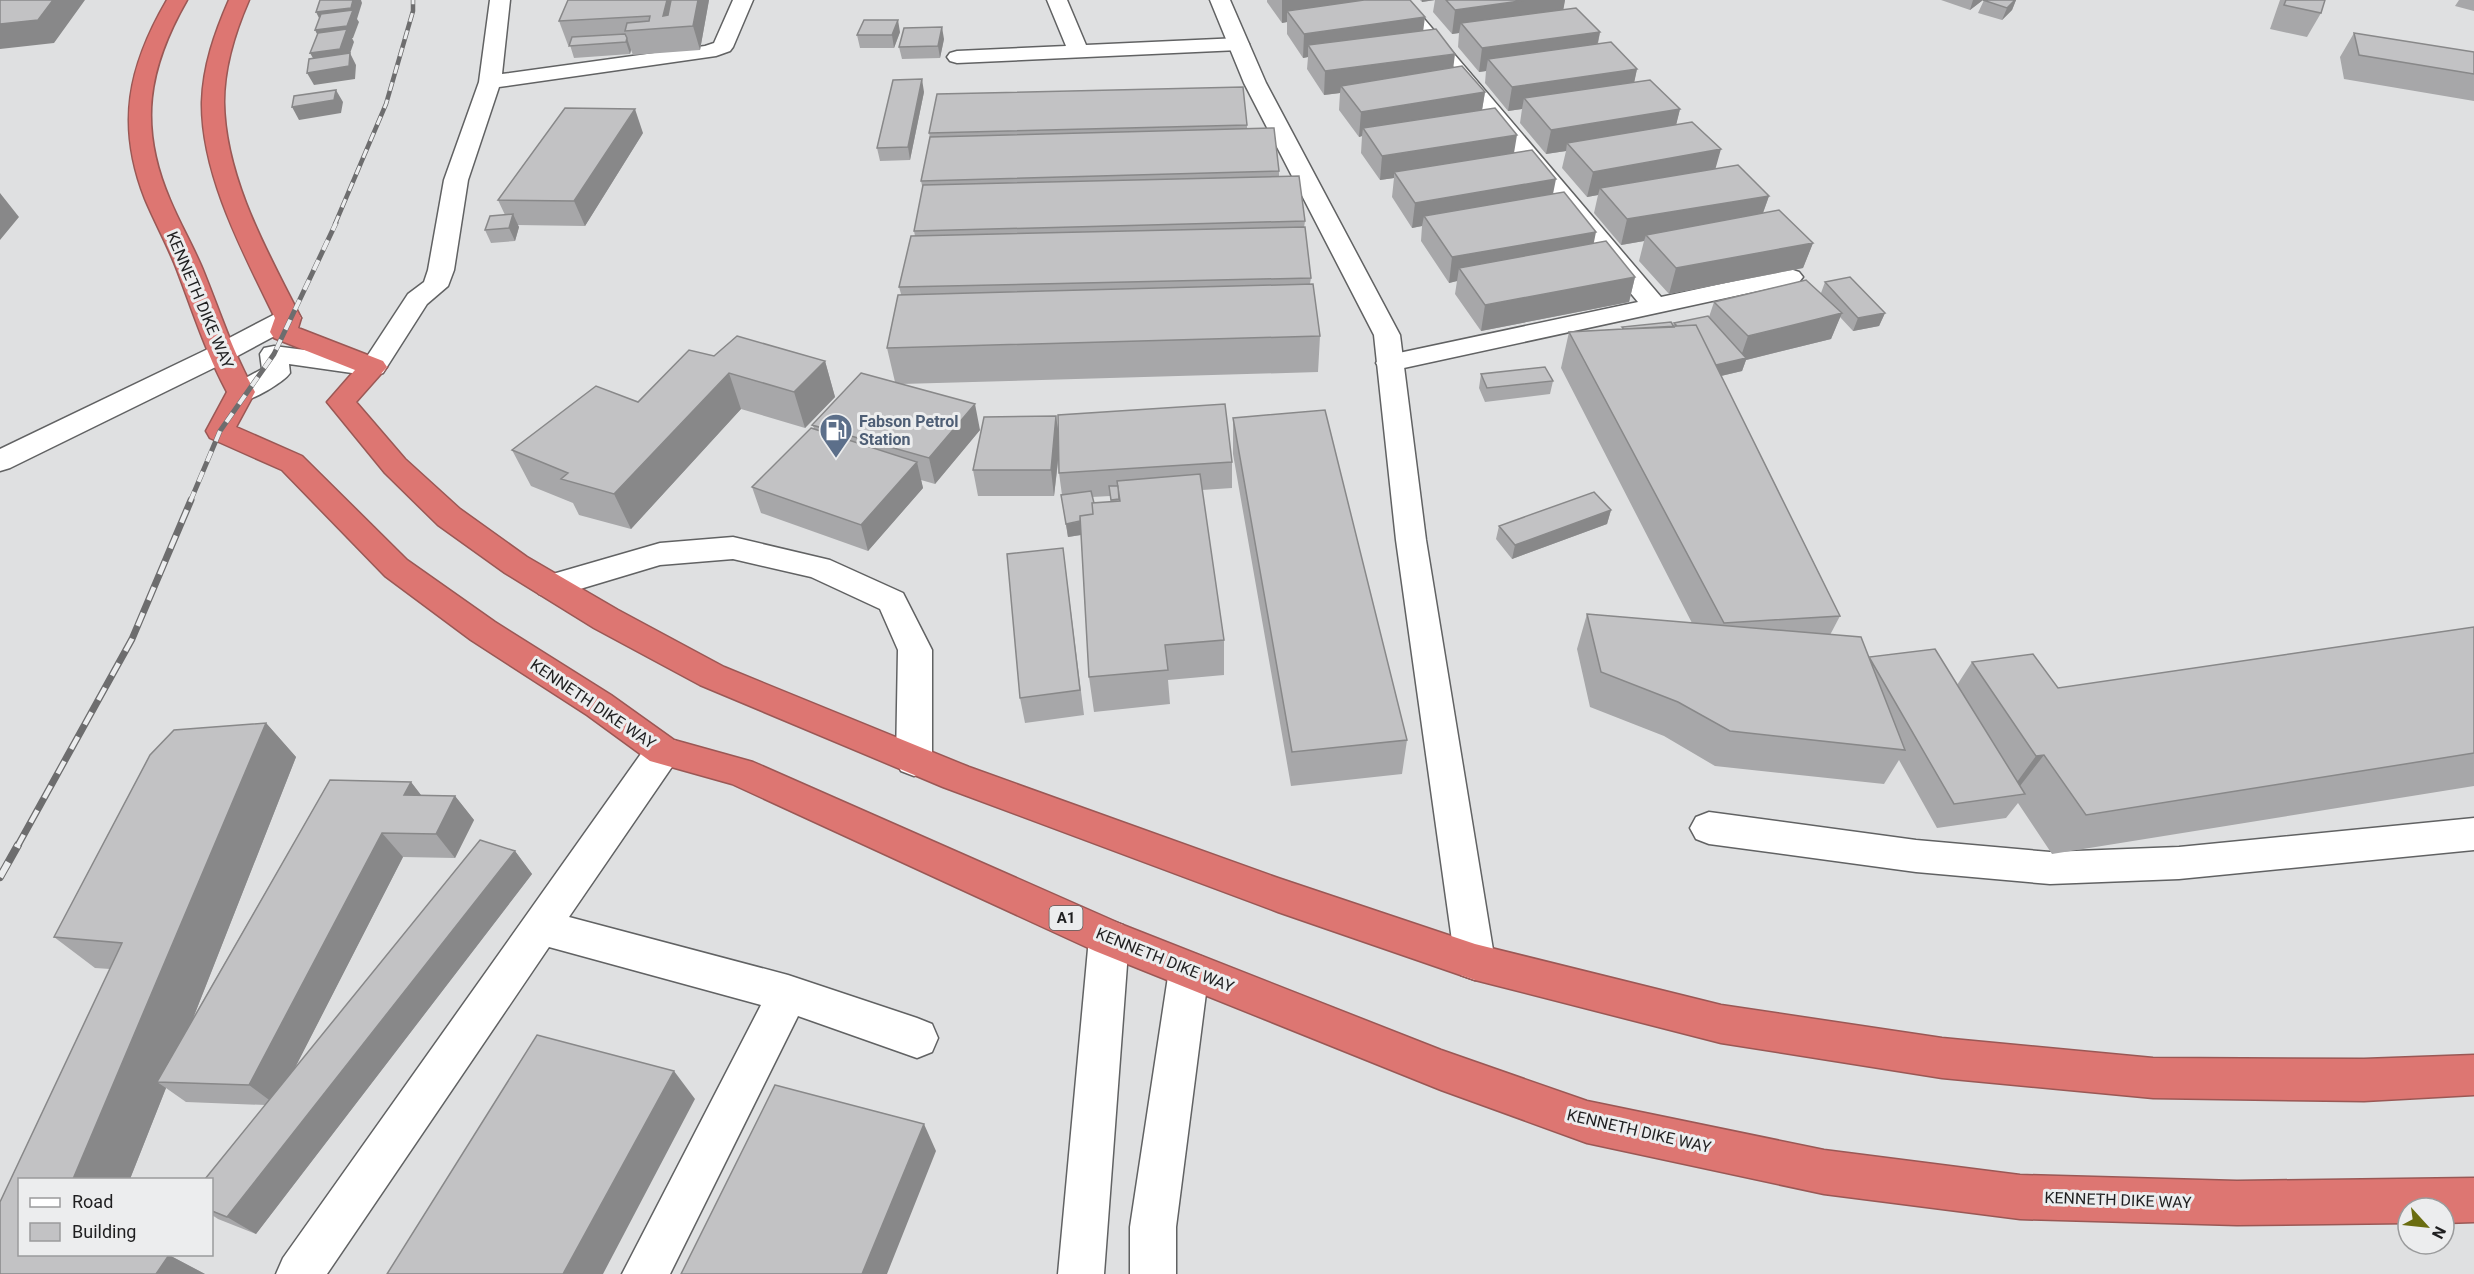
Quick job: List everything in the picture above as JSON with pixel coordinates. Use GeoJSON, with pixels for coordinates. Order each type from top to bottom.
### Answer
{"type":"FeatureCollection","features":[{"type":"Feature","properties":{"kind":"highway","name":"KENNETH DIKE WAY"},"geometry":{"type":"LineString","coordinates":[[177,0],[154,39],[147,63],[138,104],[142,150],[154,191],[189,268],[220,354],[241,392],[220,431],[292,463],[396,568],[483,631],[599,705],[663,751],[740,772],[1109,938],[1441,1070],[1587,1122],[1824,1172],[2020,1197],[2237,1203],[2474,1200]]}},
{"type":"Feature","properties":{"kind":"highway"},"geometry":{"type":"LineString","coordinates":[[239,0],[221,52],[214,100],[215,133],[229,182],[256,254],[288,318],[283,332],[374,367],[341,402],[395,466],[449,517],[516,565],[550,586],[712,676],[914,761],[1278,896],[1475,962],[1720,1024],[1942,1058],[2153,1078],[2364,1080],[2474,1075]]}},
{"type":"Feature","properties":{"kind":"street"},"geometry":{"type":"LineString","coordinates":[[241,392],[276,373],[274,354],[374,367],[417,299],[435,285],[441,270],[456,180],[490,82],[500,0]]}},
{"type":"Feature","properties":{"kind":"street"},"geometry":{"type":"LineString","coordinates":[[490,82],[709,52],[723,47],[743,0]]}},
{"type":"Feature","properties":{"kind":"street"},"geometry":{"type":"LineString","coordinates":[[1057,0],[1079,52]]}},
{"type":"Feature","properties":{"kind":"street"},"geometry":{"type":"LineString","coordinates":[[1220,0],[1255,83],[1387,335],[1413,552],[1475,962]]}},
{"type":"Feature","properties":{"kind":"street"},"geometry":{"type":"LineString","coordinates":[[1398,0],[1656,307]]}},
{"type":"Feature","properties":{"kind":"street"},"geometry":{"type":"LineString","coordinates":[[957,57],[1239,44]]}},
{"type":"Feature","properties":{"kind":"street"},"geometry":{"type":"LineString","coordinates":[[1390,363],[1790,277]]}},
{"type":"Feature","properties":{"kind":"street"},"geometry":{"type":"LineString","coordinates":[[0,461],[220,354],[288,318]]}},
{"type":"Feature","properties":{"kind":"street"},"geometry":{"type":"LineString","coordinates":[[550,586],[660,554],[733,548],[819,568],[892,601],[915,650],[914,761]]}},
{"type":"Feature","properties":{"kind":"street"},"geometry":{"type":"LineString","coordinates":[[299,1274],[663,751]]}},
{"type":"Feature","properties":{"kind":"street"},"geometry":{"type":"LineString","coordinates":[[1709,828],[1916,856],[2050,868],[2180,863],[2474,834]]}},
{"type":"Feature","properties":{"kind":"street"},"geometry":{"type":"LineString","coordinates":[[540,927],[788,994],[917,1038]]}},
{"type":"Feature","properties":{"kind":"street"},"geometry":{"type":"LineString","coordinates":[[1082,1274],[1109,938]]}},
{"type":"Feature","properties":{"kind":"street"},"geometry":{"type":"LineString","coordinates":[[1153,1274],[1153,1227],[1189,970]]}},
{"type":"Feature","properties":{"kind":"street"},"geometry":{"type":"LineString","coordinates":[[645,1274],[788,994]]}},
{"type":"Feature","properties":{"kind":"building"},"geometry":{"type":"Polygon","coordinates":[[[0,0],[53,0],[38,20],[0,24],[0,0]]]}},
{"type":"Feature","properties":{"kind":"building"},"geometry":{"type":"Polygon","coordinates":[[[320,0],[353,0],[351,8],[316,12],[320,0]]]}},
{"type":"Feature","properties":{"kind":"building"},"geometry":{"type":"Polygon","coordinates":[[[568,0],[667,0],[663,16],[668,15],[671,0],[698,0],[693,26],[625,31],[627,23],[649,21],[650,16],[559,21],[568,0]]]}},
{"type":"Feature","properties":{"kind":"building"},"geometry":{"type":"Polygon","coordinates":[[[1364,0],[1410,0],[1425,17],[1304,34],[1287,11],[1364,0]]]}},
{"type":"Feature","properties":{"kind":"building"},"geometry":{"type":"Polygon","coordinates":[[[1446,0],[1527,0],[1455,10],[1446,0]]]}},
{"type":"Feature","properties":{"kind":"building"},"geometry":{"type":"Polygon","coordinates":[[[1983,0],[2015,0],[2007,8],[1983,0]]]}},
{"type":"Feature","properties":{"kind":"building"},"geometry":{"type":"Polygon","coordinates":[[[2286,0],[2325,0],[2321,13],[2284,5],[2286,0]]]}},
{"type":"Feature","properties":{"kind":"building"},"geometry":{"type":"Polygon","coordinates":[[[1576,8],[1600,32],[1482,48],[1461,23],[1576,8]]]}},
{"type":"Feature","properties":{"kind":"building"},"geometry":{"type":"Polygon","coordinates":[[[353,10],[347,26],[315,30],[321,14],[353,10]]]}},
{"type":"Feature","properties":{"kind":"building"},"geometry":{"type":"Polygon","coordinates":[[[864,20],[898,20],[892,35],[857,35],[864,20]]]}},
{"type":"Feature","properties":{"kind":"building"},"geometry":{"type":"Polygon","coordinates":[[[942,27],[938,46],[899,47],[904,28],[942,27]]]}},
{"type":"Feature","properties":{"kind":"building"},"geometry":{"type":"Polygon","coordinates":[[[347,29],[340,49],[310,53],[318,33],[347,29]]]}},
{"type":"Feature","properties":{"kind":"building"},"geometry":{"type":"Polygon","coordinates":[[[1436,29],[1455,54],[1325,71],[1308,45],[1436,29]]]}},
{"type":"Feature","properties":{"kind":"building"},"geometry":{"type":"Polygon","coordinates":[[[2354,33],[2474,52],[2474,74],[2359,55],[2354,33]]]}},
{"type":"Feature","properties":{"kind":"building"},"geometry":{"type":"Polygon","coordinates":[[[625,34],[626,42],[569,46],[572,37],[625,34]]]}},
{"type":"Feature","properties":{"kind":"building"},"geometry":{"type":"Polygon","coordinates":[[[1611,42],[1637,69],[1512,87],[1488,59],[1611,42]]]}},
{"type":"Feature","properties":{"kind":"building"},"geometry":{"type":"Polygon","coordinates":[[[350,53],[349,66],[307,73],[309,59],[350,53]]]}},
{"type":"Feature","properties":{"kind":"building"},"geometry":{"type":"Polygon","coordinates":[[[1462,66],[1485,92],[1361,112],[1341,86],[1462,66]]]}},
{"type":"Feature","properties":{"kind":"building"},"geometry":{"type":"Polygon","coordinates":[[[922,79],[908,147],[877,148],[893,80],[922,79]]]}},
{"type":"Feature","properties":{"kind":"building"},"geometry":{"type":"Polygon","coordinates":[[[1650,80],[1680,109],[1551,130],[1524,98],[1650,80]]]}},
{"type":"Feature","properties":{"kind":"building"},"geometry":{"type":"Polygon","coordinates":[[[1243,87],[1247,125],[929,133],[937,94],[1243,87]]]}},
{"type":"Feature","properties":{"kind":"building"},"geometry":{"type":"Polygon","coordinates":[[[336,90],[334,100],[292,107],[294,96],[336,90]]]}},
{"type":"Feature","properties":{"kind":"building"},"geometry":{"type":"Polygon","coordinates":[[[565,108],[635,109],[574,201],[498,200],[565,108]]]}},
{"type":"Feature","properties":{"kind":"building"},"geometry":{"type":"Polygon","coordinates":[[[1495,108],[1517,135],[1382,156],[1363,128],[1495,108]]]}},
{"type":"Feature","properties":{"kind":"building"},"geometry":{"type":"Polygon","coordinates":[[[1692,122],[1721,149],[1593,172],[1567,143],[1692,122]]]}},
{"type":"Feature","properties":{"kind":"building"},"geometry":{"type":"Polygon","coordinates":[[[1274,128],[1279,171],[921,181],[930,137],[1274,128]]]}},
{"type":"Feature","properties":{"kind":"building"},"geometry":{"type":"Polygon","coordinates":[[[1532,150],[1556,179],[1415,203],[1394,172],[1532,150]]]}},
{"type":"Feature","properties":{"kind":"building"},"geometry":{"type":"Polygon","coordinates":[[[1738,165],[1769,196],[1627,219],[1600,188],[1738,165]]]}},
{"type":"Feature","properties":{"kind":"building"},"geometry":{"type":"Polygon","coordinates":[[[1299,176],[1305,221],[914,231],[923,185],[1299,176]]]}},
{"type":"Feature","properties":{"kind":"building"},"geometry":{"type":"Polygon","coordinates":[[[1564,192],[1596,232],[1452,257],[1424,216],[1564,192]]]}},
{"type":"Feature","properties":{"kind":"building"},"geometry":{"type":"Polygon","coordinates":[[[1779,210],[1813,243],[1676,268],[1646,235],[1779,210]]]}},
{"type":"Feature","properties":{"kind":"building"},"geometry":{"type":"Polygon","coordinates":[[[513,214],[509,228],[485,230],[490,216],[513,214]]]}},
{"type":"Feature","properties":{"kind":"building"},"geometry":{"type":"Polygon","coordinates":[[[1305,227],[1311,278],[899,287],[911,236],[1305,227]]]}},
{"type":"Feature","properties":{"kind":"building"},"geometry":{"type":"Polygon","coordinates":[[[1606,241],[1635,277],[1485,305],[1459,268],[1606,241]]]}},
{"type":"Feature","properties":{"kind":"building"},"geometry":{"type":"Polygon","coordinates":[[[1850,277],[1885,313],[1858,318],[1825,282],[1850,277]]]}},
{"type":"Feature","properties":{"kind":"building"},"geometry":{"type":"Polygon","coordinates":[[[1806,280],[1842,313],[1748,336],[1714,302],[1806,280]]]}},
{"type":"Feature","properties":{"kind":"building"},"geometry":{"type":"Polygon","coordinates":[[[1313,284],[1320,336],[887,348],[898,295],[1313,284]]]}},
{"type":"Feature","properties":{"kind":"building"},"geometry":{"type":"Polygon","coordinates":[[[1708,316],[1746,358],[1716,365],[1696,325],[1677,326],[1674,323],[1708,316]]]}},
{"type":"Feature","properties":{"kind":"building"},"geometry":{"type":"Polygon","coordinates":[[[1671,322],[1674,327],[1624,329],[1622,327],[1671,322]]]}},
{"type":"Feature","properties":{"kind":"building"},"geometry":{"type":"Polygon","coordinates":[[[1696,325],[1840,616],[1724,623],[1569,332],[1696,325]]]}},
{"type":"Feature","properties":{"kind":"building"},"geometry":{"type":"Polygon","coordinates":[[[737,336],[825,361],[794,392],[729,373],[614,494],[561,479],[568,473],[512,450],[596,386],[638,402],[689,350],[714,356],[737,336]]]}},
{"type":"Feature","properties":{"kind":"building"},"geometry":{"type":"Polygon","coordinates":[[[1545,367],[1553,381],[1487,388],[1481,374],[1545,367]]]}},
{"type":"Feature","properties":{"kind":"building"},"geometry":{"type":"Polygon","coordinates":[[[861,373],[975,404],[929,458],[812,425],[861,373]]]}},
{"type":"Feature","properties":{"kind":"building"},"geometry":{"type":"Polygon","coordinates":[[[1225,404],[1232,462],[1059,473],[1058,415],[1225,404]]]}},
{"type":"Feature","properties":{"kind":"building"},"geometry":{"type":"Polygon","coordinates":[[[1325,410],[1407,740],[1292,752],[1233,418],[1325,410]]]}},
{"type":"Feature","properties":{"kind":"building"},"geometry":{"type":"Polygon","coordinates":[[[1056,416],[1051,470],[973,470],[984,417],[1056,416]]]}},
{"type":"Feature","properties":{"kind":"building"},"geometry":{"type":"Polygon","coordinates":[[[811,428],[917,462],[861,525],[752,487],[811,428]]]}},
{"type":"Feature","properties":{"kind":"building"},"geometry":{"type":"Polygon","coordinates":[[[1200,474],[1224,640],[1165,645],[1168,670],[1089,677],[1080,516],[1093,514],[1092,503],[1120,501],[1117,481],[1200,474]]]}},
{"type":"Feature","properties":{"kind":"building"},"geometry":{"type":"Polygon","coordinates":[[[1109,486],[1118,486],[1119,499],[1111,500],[1109,486]]]}},
{"type":"Feature","properties":{"kind":"building"},"geometry":{"type":"Polygon","coordinates":[[[1091,491],[1094,503],[1092,503],[1093,514],[1080,516],[1080,521],[1066,524],[1061,495],[1091,491]]]}},
{"type":"Feature","properties":{"kind":"building"},"geometry":{"type":"Polygon","coordinates":[[[1594,492],[1611,510],[1515,545],[1499,526],[1594,492]]]}},
{"type":"Feature","properties":{"kind":"building"},"geometry":{"type":"Polygon","coordinates":[[[1063,548],[1080,690],[1020,698],[1007,554],[1063,548]]]}},
{"type":"Feature","properties":{"kind":"building"},"geometry":{"type":"Polygon","coordinates":[[[1587,614],[1861,637],[1905,750],[1730,731],[1678,702],[1601,672],[1587,614]]]}},
{"type":"Feature","properties":{"kind":"building"},"geometry":{"type":"Polygon","coordinates":[[[2474,627],[2474,753],[2086,815],[2044,755],[2036,756],[1972,662],[2033,654],[2058,688],[2474,627]]]}},
{"type":"Feature","properties":{"kind":"building"},"geometry":{"type":"Polygon","coordinates":[[[1935,649],[2025,794],[1954,804],[1869,657],[1935,649]]]}},
{"type":"Feature","properties":{"kind":"building"},"geometry":{"type":"Polygon","coordinates":[[[266,723],[73,1178],[18,1178],[18,1256],[168,1256],[156,1274],[0,1274],[0,1202],[122,943],[54,937],[150,755],[174,730],[266,723]]]}},
{"type":"Feature","properties":{"kind":"building"},"geometry":{"type":"Polygon","coordinates":[[[330,780],[411,782],[404,795],[455,796],[436,834],[382,833],[249,1085],[157,1082],[330,780]]]}},
{"type":"Feature","properties":{"kind":"building"},"geometry":{"type":"Polygon","coordinates":[[[480,840],[515,851],[227,1217],[213,1211],[213,1178],[206,1178],[480,840]]]}},
{"type":"Feature","properties":{"kind":"building"},"geometry":{"type":"Polygon","coordinates":[[[537,1035],[674,1071],[563,1274],[387,1274],[537,1035]]]}},
{"type":"Feature","properties":{"kind":"building"},"geometry":{"type":"Polygon","coordinates":[[[775,1085],[924,1124],[862,1274],[681,1274],[775,1085]]]}},
{"type":"Feature","properties":{"kind":"railway"},"geometry":{"type":"LineString","coordinates":[[335,224],[386,104],[413,11],[413,0]]}},
{"type":"Feature","properties":{"kind":"railway"},"geometry":{"type":"LineString","coordinates":[[190,502],[220,431],[274,354],[336,223]]}},
{"type":"Feature","properties":{"kind":"railway"},"geometry":{"type":"LineString","coordinates":[[17,847],[132,639],[191,500]]}},
{"type":"Feature","properties":{"kind":"railway"},"geometry":{"type":"LineString","coordinates":[[0,877],[18,845]]}},
{"type":"Feature","properties":{"kind":"place","name":"Fabson Petrol Station"},"geometry":{"type":"Point","coordinates":[836,459]}}]}
